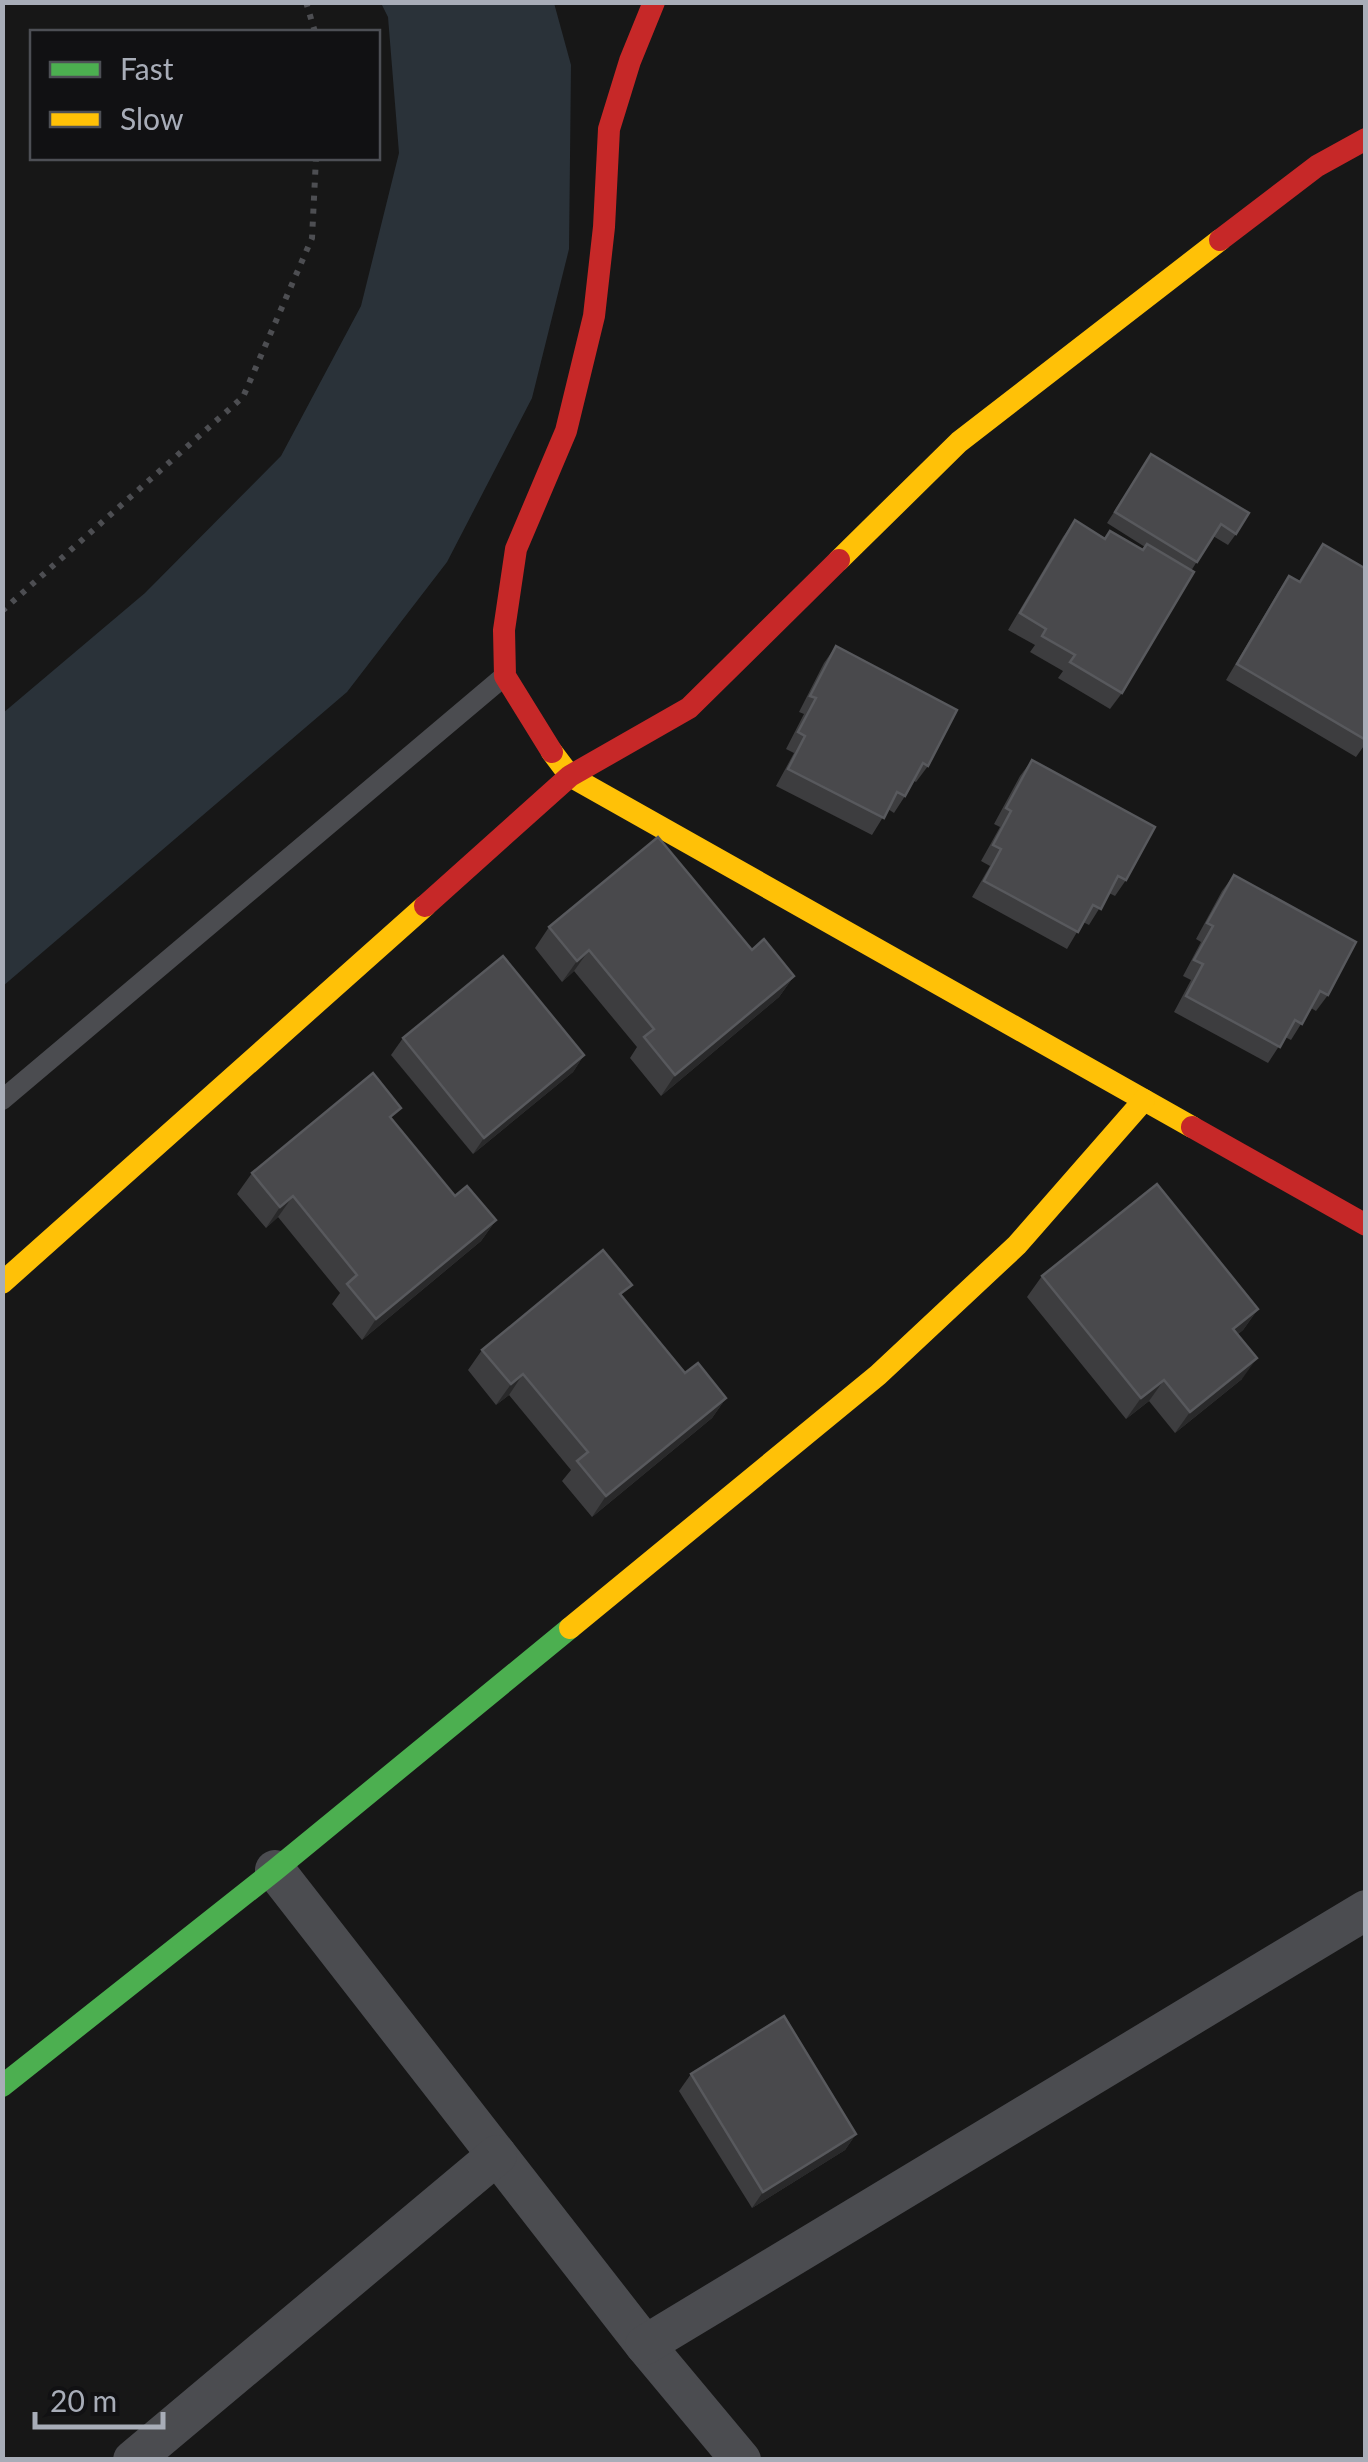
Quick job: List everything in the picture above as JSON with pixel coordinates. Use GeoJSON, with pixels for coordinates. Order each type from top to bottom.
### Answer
{"type":"FeatureCollection","features":[{"type":"Feature","properties":{"kind":"street"},"geometry":{"type":"LineString","coordinates":[[654,2],[609,128],[594,316],[566,432],[516,549],[504,630],[505,676],[570,776],[1366,1225]]}},
{"type":"Feature","properties":{"kind":"street"},"geometry":{"type":"LineString","coordinates":[[2,1283],[570,776],[689,708],[959,442],[1317,166],[1366,140]]}},
{"type":"Feature","properties":{"kind":"street"},"geometry":{"type":"LineString","coordinates":[[2,2086],[275,1870],[878,1374],[1017,1245],[1144,1100]]}},
{"type":"Feature","properties":{"kind":"street"},"geometry":{"type":"LineString","coordinates":[[275,1870],[645,2345],[741,2460]]}},
{"type":"Feature","properties":{"kind":"street"},"geometry":{"type":"LineString","coordinates":[[645,2345],[1366,1910]]}},
{"type":"Feature","properties":{"kind":"street"},"geometry":{"type":"LineString","coordinates":[[133,2460],[497,2155]]}},
{"type":"Feature","properties":{"kind":"lane"},"geometry":{"type":"LineString","coordinates":[[2,1100],[505,676]]}},
{"type":"Feature","properties":{"kind":"path"},"geometry":{"type":"LineString","coordinates":[[306,2],[314,30]]}},
{"type":"Feature","properties":{"kind":"path"},"geometry":{"type":"LineString","coordinates":[[2,610],[243,397],[312,238],[316,160]]}},
{"type":"Feature","properties":{"kind":"shaded area"},"geometry":{"type":"Polygon","coordinates":[[[381,3],[554,3],[571,65],[569,249],[532,398],[447,562],[347,692],[3,986],[3,713],[145,593],[281,456],[361,306],[399,153],[388,17],[381,3]]]}},
{"type":"Feature","properties":{"kind":"building"},"geometry":{"type":"Polygon","coordinates":[[[1151,454],[1249,513],[1236,534],[1221,524],[1197,562],[1115,512],[1151,454]]]}},
{"type":"Feature","properties":{"kind":"building"},"geometry":{"type":"Polygon","coordinates":[[[1075,520],[1105,539],[1110,531],[1143,550],[1147,544],[1194,572],[1122,693],[1070,662],[1075,655],[1042,636],[1046,629],[1020,613],[1075,520]]]}},
{"type":"Feature","properties":{"kind":"building"},"geometry":{"type":"Polygon","coordinates":[[[1323,544],[1366,569],[1366,740],[1237,664],[1289,576],[1300,582],[1323,544]]]}},
{"type":"Feature","properties":{"kind":"building"},"geometry":{"type":"Polygon","coordinates":[[[836,646],[957,710],[928,766],[923,763],[905,796],[897,792],[884,818],[788,769],[805,736],[798,732],[816,698],[810,696],[836,646]]]}},
{"type":"Feature","properties":{"kind":"building"},"geometry":{"type":"Polygon","coordinates":[[[1032,760],[1155,827],[1126,880],[1118,876],[1101,909],[1093,905],[1078,932],[984,881],[1001,849],[993,845],[1011,811],[1006,808],[1032,760]]]}},
{"type":"Feature","properties":{"kind":"building"},"geometry":{"type":"Polygon","coordinates":[[[658,837],[752,950],[764,939],[794,976],[675,1075],[644,1037],[654,1029],[589,950],[577,961],[549,927],[658,837]]]}},
{"type":"Feature","properties":{"kind":"building"},"geometry":{"type":"Polygon","coordinates":[[[1234,875],[1356,942],[1328,995],[1320,991],[1302,1024],[1295,1020],[1280,1047],[1186,996],[1203,964],[1194,960],[1213,926],[1207,923],[1234,875]]]}},
{"type":"Feature","properties":{"kind":"building"},"geometry":{"type":"Polygon","coordinates":[[[503,956],[584,1055],[484,1138],[403,1038],[503,956]]]}},
{"type":"Feature","properties":{"kind":"building"},"geometry":{"type":"Polygon","coordinates":[[[373,1073],[401,1108],[390,1117],[455,1196],[467,1186],[496,1220],[376,1319],[347,1284],[357,1275],[293,1196],[280,1207],[252,1173],[373,1073]]]}},
{"type":"Feature","properties":{"kind":"building"},"geometry":{"type":"Polygon","coordinates":[[[1157,1184],[1258,1309],[1233,1329],[1257,1358],[1190,1412],[1164,1380],[1141,1398],[1042,1276],[1157,1184]]]}},
{"type":"Feature","properties":{"kind":"building"},"geometry":{"type":"Polygon","coordinates":[[[603,1250],[632,1285],[620,1294],[685,1373],[698,1363],[726,1398],[606,1496],[577,1461],[588,1452],[523,1374],[511,1384],[482,1350],[603,1250]]]}},
{"type":"Feature","properties":{"kind":"building"},"geometry":{"type":"Polygon","coordinates":[[[784,2016],[856,2134],[763,2192],[691,2074],[784,2016]]]}},
{"type":"Feature","properties":{"kind":"traffic: fast"},"geometry":{"type":"LineString","coordinates":[[2,2086],[275,1870],[570,1628]]}},
{"type":"Feature","properties":{"kind":"traffic: slow"},"geometry":{"type":"LineString","coordinates":[[839,560],[959,442],[1220,240]]}},
{"type":"Feature","properties":{"kind":"traffic: slow"},"geometry":{"type":"LineString","coordinates":[[552,752],[570,776],[1192,1127]]}},
{"type":"Feature","properties":{"kind":"traffic: slow"},"geometry":{"type":"LineString","coordinates":[[2,1283],[425,906]]}},
{"type":"Feature","properties":{"kind":"traffic: slow"},"geometry":{"type":"LineString","coordinates":[[570,1628],[878,1375],[1017,1245],[1144,1100]]}},
{"type":"Feature","properties":{"kind":"traffic: jam"},"geometry":{"type":"LineString","coordinates":[[552,752],[505,676],[504,630],[516,549],[566,431],[594,316],[609,129],[654,2]]}},
{"type":"Feature","properties":{"kind":"traffic: jam"},"geometry":{"type":"LineString","coordinates":[[1220,240],[1317,166],[1366,139]]}},
{"type":"Feature","properties":{"kind":"traffic: jam"},"geometry":{"type":"LineString","coordinates":[[425,906],[570,776],[689,708],[839,560]]}},
{"type":"Feature","properties":{"kind":"traffic: jam"},"geometry":{"type":"LineString","coordinates":[[1192,1127],[1366,1225]]}}]}
